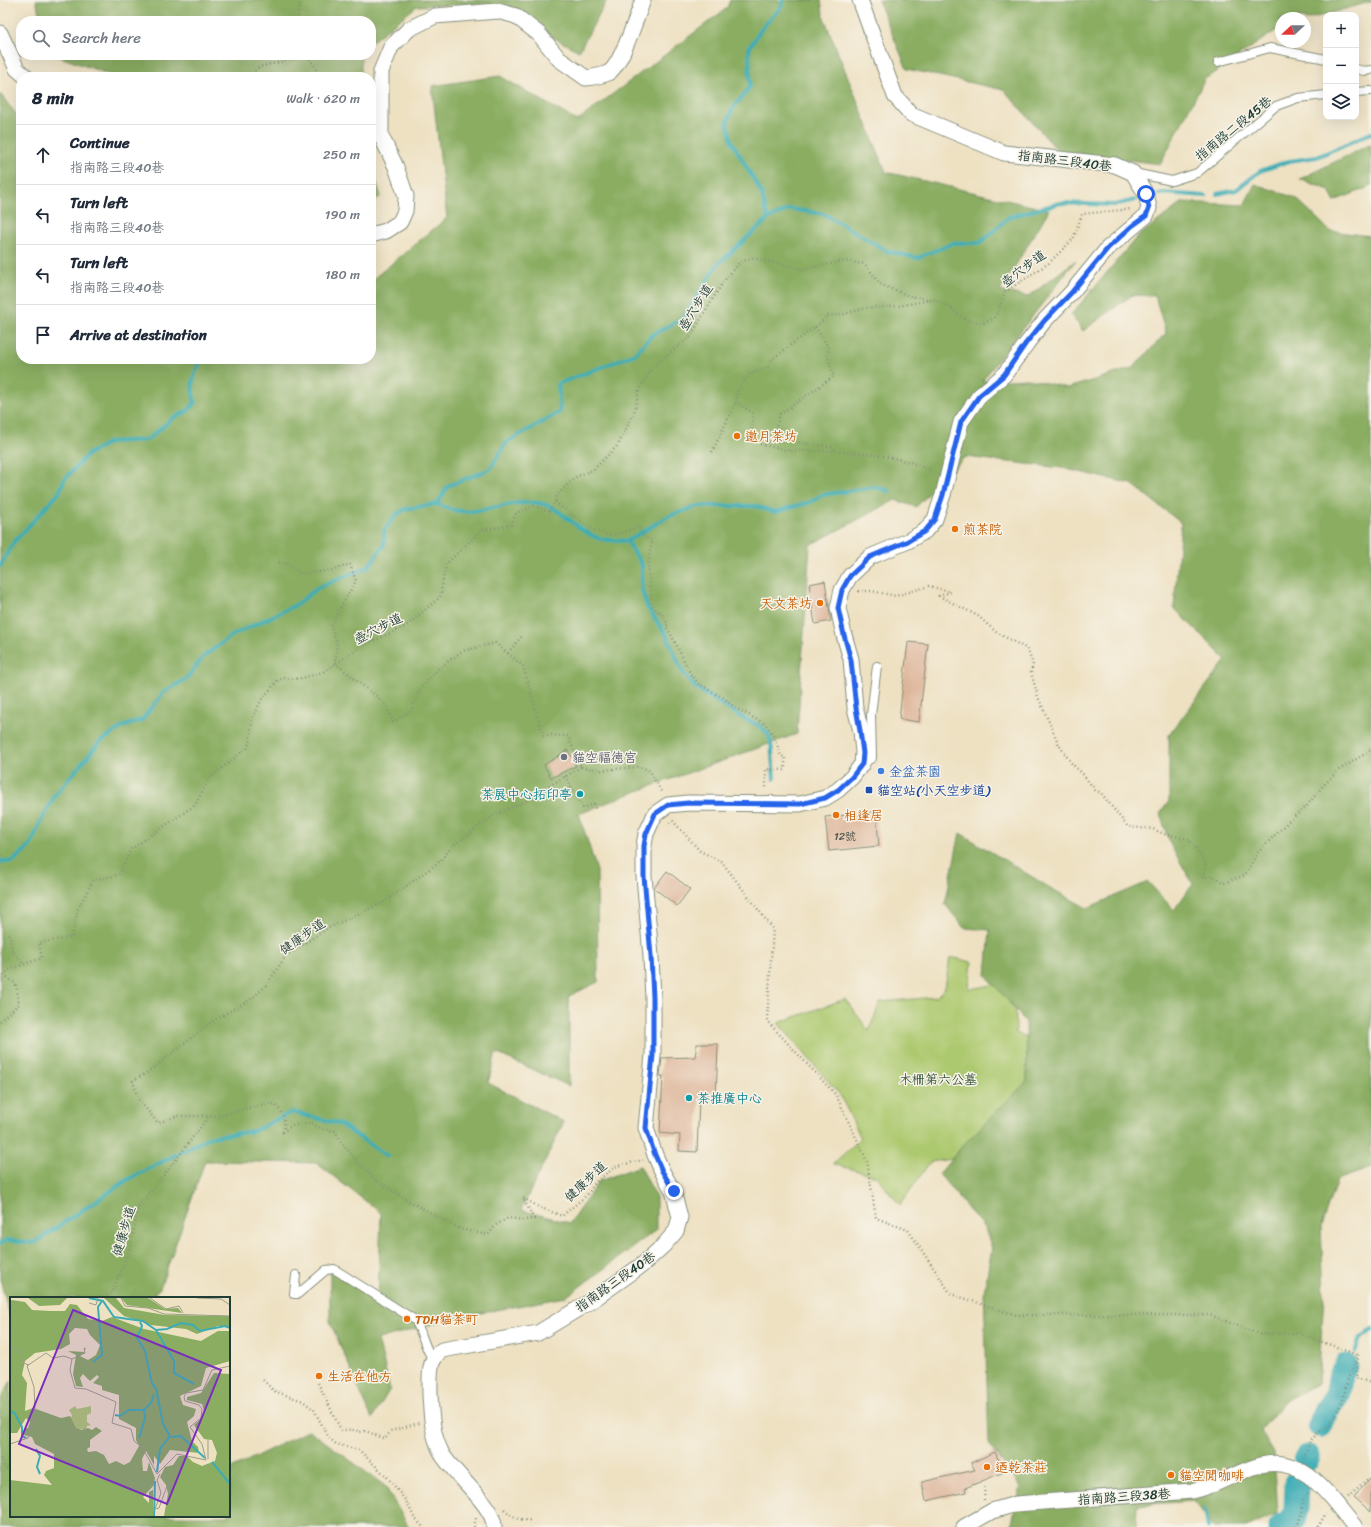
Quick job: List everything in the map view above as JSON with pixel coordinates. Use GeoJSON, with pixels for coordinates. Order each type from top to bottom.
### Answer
{"type":"FeatureCollection","features":[{"type":"Feature","properties":{"kind":"street"},"geometry":{"type":"LineString","coordinates":[[376,234],[386,231],[400,222],[405,211],[406,196],[396,167],[381,136],[381,71],[391,47],[409,29],[435,16],[498,11],[516,16],[539,34],[559,59],[586,78],[609,72],[618,63],[643,0]]}},
{"type":"Feature","properties":{"kind":"street","name":"指南路三段40巷"},"geometry":{"type":"LineString","coordinates":[[860,0],[895,96],[912,114],[1004,153],[1115,165],[1133,173]]}},
{"type":"Feature","properties":{"kind":"street"},"geometry":{"type":"LineString","coordinates":[[0,33],[17,69],[20,72]]}},
{"type":"Feature","properties":{"kind":"street"},"geometry":{"type":"LineString","coordinates":[[668,805],[688,803],[800,804],[825,798],[838,790],[852,777],[862,764],[863,753],[851,660],[838,608],[842,590],[850,576],[870,557],[908,541],[925,531],[935,519],[943,495],[961,422],[979,396],[1004,375],[1026,343],[1045,320],[1071,293],[1108,248],[1132,226],[1146,216],[1149,208],[1146,194],[1133,173]]}},
{"type":"Feature","properties":{"kind":"street","name":"指南路三段40巷"},"geometry":{"type":"LineString","coordinates":[[433,1360],[442,1350],[538,1332],[597,1296],[642,1265],[663,1246],[676,1230],[680,1217],[674,1191],[662,1171],[646,1128],[653,1055],[653,998],[644,876],[644,846],[646,834],[655,814],[668,805]]}},
{"type":"Feature","properties":{"kind":"street"},"geometry":{"type":"LineString","coordinates":[[433,1360],[429,1383],[435,1438],[442,1454],[480,1498],[491,1516],[494,1527]]}},
{"type":"Feature","properties":{"kind":"street","name":"指南路三段38巷"},"geometry":{"type":"LineString","coordinates":[[964,1527],[992,1511],[1016,1504],[1192,1491],[1212,1485],[1261,1464],[1290,1466],[1300,1470],[1315,1480],[1355,1527]]}},
{"type":"Feature","properties":{"kind":"lane"},"geometry":{"type":"LineString","coordinates":[[1218,62],[1270,48],[1323,58]]}},
{"type":"Feature","properties":{"kind":"lane"},"geometry":{"type":"LineString","coordinates":[[1359,70],[1371,70]]}},
{"type":"Feature","properties":{"kind":"lane"},"geometry":{"type":"LineString","coordinates":[[1359,92],[1371,90]]}},
{"type":"Feature","properties":{"kind":"lane","name":"指南路二段45巷"},"geometry":{"type":"LineString","coordinates":[[1133,173],[1172,181],[1197,173],[1276,106],[1298,98],[1323,95]]}},
{"type":"Feature","properties":{"kind":"lane"},"geometry":{"type":"LineString","coordinates":[[862,764],[872,758],[872,715],[877,666]]}},
{"type":"Feature","properties":{"kind":"lane"},"geometry":{"type":"LineString","coordinates":[[296,1275],[294,1280],[294,1294],[298,1294],[326,1270],[334,1269],[415,1320],[421,1331],[426,1350],[433,1360]]}},
{"type":"Feature","properties":{"kind":"path"},"geometry":{"type":"LineString","coordinates":[[298,16],[302,0]]}},
{"type":"Feature","properties":{"kind":"path"},"geometry":{"type":"LineString","coordinates":[[253,72],[259,67],[289,60]]}},
{"type":"Feature","properties":{"kind":"path"},"geometry":{"type":"LineString","coordinates":[[311,60],[318,72]]}},
{"type":"Feature","properties":{"kind":"path","name":"壺穴步道"},"geometry":{"type":"LineString","coordinates":[[335,663],[362,646],[406,626],[440,597],[446,564],[482,530],[511,525],[516,513],[534,506],[549,511],[555,502],[557,495],[577,476],[593,470],[618,446],[635,410],[639,390],[653,366],[690,337],[723,282],[740,262],[753,258],[804,269],[844,261],[865,264],[880,284],[909,296],[934,300],[948,306],[965,319],[983,323],[993,319],[998,312],[1005,292],[1049,263],[1073,239],[1082,214],[1149,208]]}},
{"type":"Feature","properties":{"kind":"path"},"geometry":{"type":"LineString","coordinates":[[712,452],[736,402],[737,392],[749,374],[768,367],[772,359],[815,327],[827,316],[844,314],[866,308],[898,306],[934,300]]}},
{"type":"Feature","properties":{"kind":"path"},"geometry":{"type":"LineString","coordinates":[[815,327],[829,348],[827,356],[834,376],[780,414],[776,428],[778,434],[784,438],[832,447],[835,451]]}},
{"type":"Feature","properties":{"kind":"path"},"geometry":{"type":"LineString","coordinates":[[736,402],[753,413],[751,436],[758,444],[792,451],[835,451],[885,456],[930,470],[943,495]]}},
{"type":"Feature","properties":{"kind":"path"},"geometry":{"type":"LineString","coordinates":[[555,502],[600,533],[610,535],[625,532],[638,527],[646,538],[652,541],[648,564],[651,603],[657,612],[659,610],[668,624],[666,626],[690,673],[699,684],[724,698],[739,710],[765,724],[774,736],[782,756],[785,756],[785,770],[766,769],[766,794]]}},
{"type":"Feature","properties":{"kind":"path"},"geometry":{"type":"LineString","coordinates":[[0,1021],[19,1004],[16,984],[4,975],[8,970],[42,958],[39,943],[72,937],[78,909],[93,880],[119,875],[131,849],[195,805],[209,780],[247,748],[250,742],[252,719],[262,699],[278,680],[284,678],[298,679],[322,672],[335,663],[337,643],[331,627],[356,581],[350,564],[334,570],[301,574],[290,565],[279,562]]}},
{"type":"Feature","properties":{"kind":"path"},"geometry":{"type":"LineString","coordinates":[[842,590],[872,591],[896,596],[929,586],[951,592],[939,596],[978,616],[996,632],[1026,649],[1033,664],[1031,672],[1038,697],[1059,745],[1072,764],[1082,773],[1095,790],[1101,793],[1128,828],[1153,829],[1164,834],[1189,839],[1206,862],[1203,877],[1213,876],[1224,883],[1245,875],[1258,852],[1290,820],[1306,807],[1321,788],[1339,770],[1371,750]]}},
{"type":"Feature","properties":{"kind":"path"},"geometry":{"type":"LineString","coordinates":[[508,653],[522,636]]}},
{"type":"Feature","properties":{"kind":"path"},"geometry":{"type":"LineString","coordinates":[[335,663],[382,701],[387,707],[393,722],[411,711],[421,688],[438,669],[462,651],[495,643],[522,666],[543,735],[568,736],[581,767],[601,770],[638,767],[647,769],[651,773],[668,805]]}},
{"type":"Feature","properties":{"kind":"path","name":"健康步道"},"geometry":{"type":"LineString","coordinates":[[581,767],[529,800],[494,815],[454,845],[439,862],[384,902],[326,929],[286,956],[265,987],[250,1000],[214,1020],[148,1072],[133,1081],[138,1099],[158,1123],[177,1116],[219,1116],[259,1105],[274,1104],[280,1109],[285,1122],[284,1132],[293,1125],[312,1123],[322,1129],[335,1131],[355,1159],[373,1178],[406,1200],[460,1229],[488,1236],[496,1225],[508,1218],[524,1220],[534,1219],[523,1198],[539,1207],[562,1216],[587,1195],[594,1183],[617,1166],[639,1162],[655,1155]]}},
{"type":"Feature","properties":{"kind":"path"},"geometry":{"type":"LineString","coordinates":[[565,776],[583,808],[594,804],[596,811]]}},
{"type":"Feature","properties":{"kind":"path"},"geometry":{"type":"LineString","coordinates":[[666,825],[673,821],[700,851],[722,862],[773,929],[767,1020],[836,1096],[867,1161],[876,1218],[908,1230],[951,1294],[1016,1316],[1210,1315],[1259,1334],[1299,1333],[1357,1355]]}},
{"type":"Feature","properties":{"kind":"path"},"geometry":{"type":"LineString","coordinates":[[8,934],[12,950],[24,965]]}},
{"type":"Feature","properties":{"kind":"path","name":"健康步道"},"geometry":{"type":"LineString","coordinates":[[106,1297],[112,1294],[130,1248],[139,1205],[166,1174],[210,1115]]}},
{"type":"Feature","properties":{"kind":"path"},"geometry":{"type":"LineString","coordinates":[[1357,1355],[1358,1369],[1356,1378],[1371,1383]]}},
{"type":"Feature","properties":{"kind":"path"},"geometry":{"type":"LineString","coordinates":[[1300,1470],[1310,1440],[1330,1425],[1343,1400],[1348,1378],[1354,1366],[1357,1355]]}},
{"type":"Feature","properties":{"kind":"path"},"geometry":{"type":"LineString","coordinates":[[263,1380],[274,1391],[303,1401],[314,1410],[329,1438],[336,1444],[359,1450],[388,1478],[406,1501],[414,1517],[423,1527]]}},
{"type":"Feature","properties":{"kind":"path"},"geometry":{"type":"LineString","coordinates":[[318,1383],[341,1430],[355,1430],[360,1432],[366,1431],[385,1439],[391,1431],[432,1419]]}},
{"type":"Feature","properties":{"kind":"path"},"geometry":{"type":"LineString","coordinates":[[0,1459],[9,1471],[10,1468]]}},
{"type":"Feature","properties":{"kind":"path"},"geometry":{"type":"LineString","coordinates":[[1297,1527],[1302,1513],[1303,1500],[1311,1490]]}},
{"type":"Feature","properties":{"kind":"green space"},"geometry":{"type":"Polygon","coordinates":[[[36,0],[607,0],[579,51],[489,4],[417,6],[376,38],[376,16],[40,16],[36,0]]]}},
{"type":"Feature","properties":{"kind":"green space"},"geometry":{"type":"Polygon","coordinates":[[[730,0],[821,0],[824,18],[886,172],[1049,210],[1000,291],[1028,297],[1076,260],[982,381],[1028,379],[1068,388],[1133,368],[1166,333],[1155,296],[1132,295],[1083,331],[1071,315],[1136,238],[1183,202],[1244,205],[1255,184],[1296,198],[1330,231],[1371,236],[1371,1168],[1337,1180],[1321,1226],[1324,1296],[1318,1384],[1285,1401],[1260,1431],[1274,1453],[1278,1514],[1246,1527],[1214,1527],[1194,1501],[1137,1505],[1136,1527],[1011,1527],[1021,1487],[989,1444],[984,1292],[992,1248],[985,1229],[939,1174],[965,1143],[1027,1081],[1026,1022],[986,975],[990,930],[964,928],[945,904],[960,833],[1052,889],[1087,908],[1148,882],[1174,910],[1193,884],[1171,846],[1160,814],[1169,801],[1169,735],[1226,660],[1174,608],[1181,523],[1132,484],[1062,468],[965,457],[916,507],[895,500],[810,545],[797,734],[621,797],[579,814],[597,871],[598,982],[569,996],[569,1086],[496,1053],[488,1083],[564,1122],[521,1210],[570,1223],[599,1181],[640,1166],[656,1197],[656,1230],[566,1297],[459,1317],[378,1339],[390,1389],[372,1419],[330,1322],[330,1271],[378,1300],[381,1213],[316,1163],[205,1161],[160,1288],[151,1297],[10,1297],[10,1316],[0,1279],[0,94],[16,114],[16,364],[376,364],[376,277],[447,218],[432,86],[500,76],[577,121],[727,8],[730,0]]]}},
{"type":"Feature","properties":{"kind":"green space"},"geometry":{"type":"Polygon","coordinates":[[[878,0],[1371,0],[1371,2],[1334,12],[1323,12],[1323,15],[1311,18],[1311,12],[1275,12],[1275,31],[1205,79],[1160,164],[1058,151],[1004,90],[907,69],[878,0]]]}},
{"type":"Feature","properties":{"kind":"green space"},"geometry":{"type":"Polygon","coordinates":[[[68,60],[361,60],[361,72],[103,72],[68,60]]]}},
{"type":"Feature","properties":{"kind":"green space"},"geometry":{"type":"Polygon","coordinates":[[[1371,144],[1371,185],[1365,189],[1334,201],[1329,190],[1300,179],[1371,144]]]}},
{"type":"Feature","properties":{"kind":"green space"},"geometry":{"type":"Polygon","coordinates":[[[376,180],[381,196],[376,200],[376,180]]]}},
{"type":"Feature","properties":{"kind":"green space","name":"木柵第六公墓"},"geometry":{"type":"Polygon","coordinates":[[[950,957],[972,962],[969,989],[1015,981],[1016,1033],[1061,1051],[988,1154],[930,1162],[900,1205],[876,1176],[833,1164],[861,1138],[840,1095],[778,1023],[845,999],[869,1031],[880,1002],[936,997],[945,988],[950,957]]]}},
{"type":"Feature","properties":{"kind":"green space"},"geometry":{"type":"Polygon","coordinates":[[[10,1383],[10,1517],[230,1517],[230,1470],[309,1430],[385,1486],[409,1527],[0,1527],[0,1400],[10,1383]]]}},
{"type":"Feature","properties":{"kind":"building","name":"天文茶坊"},"geometry":{"type":"Polygon","coordinates":[[[825,581],[831,621],[815,624],[809,584],[825,581]]]}},
{"type":"Feature","properties":{"kind":"building"},"geometry":{"type":"Polygon","coordinates":[[[908,642],[928,644],[919,722],[899,719],[908,642]]]}},
{"type":"Feature","properties":{"kind":"building","name":"貓空福德宮"},"geometry":{"type":"Polygon","coordinates":[[[568,750],[576,766],[551,778],[544,765],[568,750]]]}},
{"type":"Feature","properties":{"kind":"building"},"geometry":{"type":"Polygon","coordinates":[[[876,812],[879,846],[829,851],[825,817],[876,812]]]}},
{"type":"Feature","properties":{"kind":"building"},"geometry":{"type":"Polygon","coordinates":[[[667,871],[690,889],[677,906],[654,888],[667,871]]]}},
{"type":"Feature","properties":{"kind":"building","name":"茶推廣中心"},"geometry":{"type":"Polygon","coordinates":[[[697,1044],[718,1044],[716,1100],[699,1099],[697,1152],[679,1151],[680,1135],[660,1133],[663,1076],[660,1076],[662,1058],[695,1057],[697,1044]]]}},
{"type":"Feature","properties":{"kind":"building"},"geometry":{"type":"Polygon","coordinates":[[[995,1452],[1004,1472],[965,1488],[966,1492],[926,1501],[922,1482],[975,1470],[971,1463],[995,1452]]]}},
{"type":"Feature","properties":{"kind":"building"},"geometry":{"type":"Polygon","coordinates":[[[1371,1478],[1371,1512],[1354,1497],[1371,1478]]]}},
{"type":"Feature","properties":{"kind":"waterway"},"geometry":{"type":"LineString","coordinates":[[768,219],[761,192],[732,142],[727,123],[733,108],[750,87],[749,48],[762,28],[781,7],[783,0]]}},
{"type":"Feature","properties":{"kind":"waterway"},"geometry":{"type":"LineString","coordinates":[[1217,194],[1236,190],[1260,171],[1289,161],[1317,157],[1371,133]]}},
{"type":"Feature","properties":{"kind":"waterway"},"geometry":{"type":"LineString","coordinates":[[1159,194],[1164,193],[1206,196]]}},
{"type":"Feature","properties":{"kind":"waterway"},"geometry":{"type":"LineString","coordinates":[[0,861],[12,862],[31,845],[39,825],[55,795],[100,742],[122,727],[142,720],[164,692],[186,679],[204,656],[233,635],[296,605],[319,587],[368,567],[384,545],[384,530],[395,516],[405,509],[437,504],[448,486],[490,469],[507,442],[560,412],[558,384],[635,354],[652,335],[683,318],[717,265],[768,219],[790,209],[824,214],[887,251],[917,258],[954,243],[980,243],[1009,217],[1060,203],[1115,205],[1135,200]]}},
{"type":"Feature","properties":{"kind":"waterway"},"geometry":{"type":"LineString","coordinates":[[0,566],[14,542],[59,493],[64,480],[88,454],[110,442],[147,440],[173,418],[188,411],[195,402],[192,385],[199,364]]}},
{"type":"Feature","properties":{"kind":"waterway"},"geometry":{"type":"LineString","coordinates":[[627,541],[669,516],[698,506],[755,506],[775,512],[811,502],[822,495],[875,487],[889,491]]}},
{"type":"Feature","properties":{"kind":"waterway"},"geometry":{"type":"LineString","coordinates":[[437,504],[449,509],[470,512],[521,503],[539,503],[548,505],[585,532],[593,536],[605,540],[627,541],[642,565],[642,590],[647,607],[666,634],[682,671],[696,688],[741,717],[760,726],[768,734],[771,742],[774,779]]}},
{"type":"Feature","properties":{"kind":"waterway"},"geometry":{"type":"LineString","coordinates":[[0,1244],[7,1240],[34,1243],[127,1180],[210,1137],[254,1131],[292,1112],[340,1124],[387,1156]]}},
{"type":"Feature","properties":{"kind":"waterway"},"geometry":{"type":"LineString","coordinates":[[1355,1352],[1360,1338],[1371,1329]]}},
{"type":"Feature","properties":{"kind":"waterway"},"geometry":{"type":"LineString","coordinates":[[1320,1425],[1327,1409],[1337,1395],[1341,1374],[1346,1366]]}},
{"type":"Feature","properties":{"kind":"waterway"},"geometry":{"type":"LineString","coordinates":[[1281,1527],[1293,1520],[1296,1508],[1297,1483]]}},
{"type":"Feature","properties":{"kind":"waterway"},"geometry":{"type":"LineString","coordinates":[[1205,1509],[1208,1527]]}},
{"type":"Feature","properties":{"kind":"place","name":"邀月茶坊"},"geometry":{"type":"Point","coordinates":[737,436]}},
{"type":"Feature","properties":{"kind":"place","name":"煎茶院"},"geometry":{"type":"Point","coordinates":[955,529]}},
{"type":"Feature","properties":{"kind":"place","name":"天文茶坊"},"geometry":{"type":"Point","coordinates":[820,603]}},
{"type":"Feature","properties":{"kind":"place","name":"貓空福德宮"},"geometry":{"type":"Point","coordinates":[564,757]}},
{"type":"Feature","properties":{"kind":"place","name":"金盆茶園"},"geometry":{"type":"Point","coordinates":[881,771]}},
{"type":"Feature","properties":{"kind":"place","name":"貓空站(小天空步道)"},"geometry":{"type":"Point","coordinates":[869,790]}},
{"type":"Feature","properties":{"kind":"place","name":"茶展中心拓印亭"},"geometry":{"type":"Point","coordinates":[580,794]}},
{"type":"Feature","properties":{"kind":"place","name":"相逢居"},"geometry":{"type":"Point","coordinates":[836,815]}},
{"type":"Feature","properties":{"kind":"place","name":"茶推廣中心"},"geometry":{"type":"Point","coordinates":[689,1098]}},
{"type":"Feature","properties":{"kind":"place","name":"TDH貓茶町"},"geometry":{"type":"Point","coordinates":[407,1319]}},
{"type":"Feature","properties":{"kind":"place","name":"生活在他方"},"geometry":{"type":"Point","coordinates":[319,1376]}},
{"type":"Feature","properties":{"kind":"place","name":"迺乾茶莊"},"geometry":{"type":"Point","coordinates":[987,1467]}},
{"type":"Feature","properties":{"kind":"place","name":"貓空閒咖啡"},"geometry":{"type":"Point","coordinates":[1171,1475]}},
{"type":"Feature","properties":{"kind":"route"},"geometry":{"type":"LineString","coordinates":[[674,1191],[662,1171],[646,1128],[653,1055],[653,998],[644,876],[644,846],[646,834],[655,814],[668,805],[688,803],[800,804],[825,798],[838,790],[852,777],[862,764],[863,753],[851,660],[838,608],[842,590],[850,576],[870,557],[908,541],[925,531],[935,519],[943,495],[961,422],[979,396],[1004,375],[1026,343],[1045,320],[1071,293],[1108,248],[1132,226],[1146,216],[1149,208],[1146,194]]}}]}
